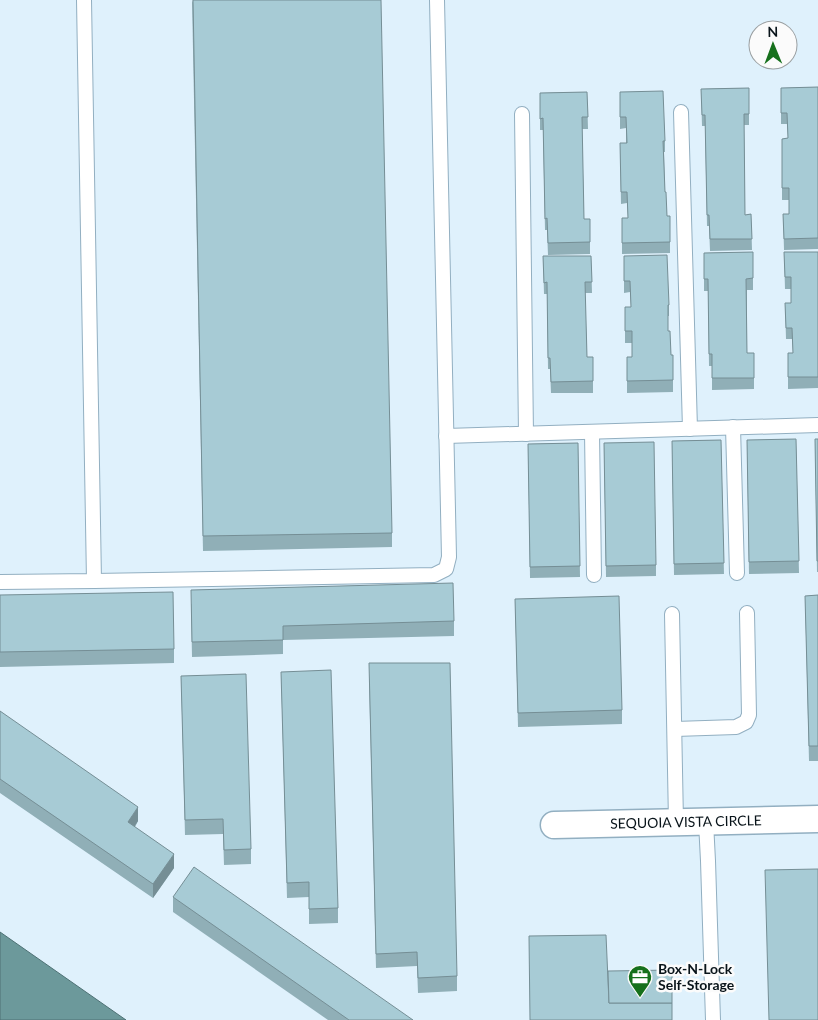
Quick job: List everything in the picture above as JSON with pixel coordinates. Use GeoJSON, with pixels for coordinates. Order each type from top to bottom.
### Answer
{"type":"FeatureCollection","features":[{"type":"Feature","properties":{"kind":"street","name":"SEQUOIA VISTA CIRCLE"},"geometry":{"type":"LineString","coordinates":[[554,825],[818,819]]}},
{"type":"Feature","properties":{"kind":"lane"},"geometry":{"type":"LineString","coordinates":[[84,0],[94,580]]}},
{"type":"Feature","properties":{"kind":"lane"},"geometry":{"type":"LineString","coordinates":[[0,582],[434,575],[446,569],[449,556],[437,0]]}},
{"type":"Feature","properties":{"kind":"lane"},"geometry":{"type":"LineString","coordinates":[[681,112],[690,428]]}},
{"type":"Feature","properties":{"kind":"lane"},"geometry":{"type":"LineString","coordinates":[[522,114],[526,434]]}},
{"type":"Feature","properties":{"kind":"lane"},"geometry":{"type":"LineString","coordinates":[[446,436],[818,425]]}},
{"type":"Feature","properties":{"kind":"lane"},"geometry":{"type":"LineString","coordinates":[[733,427],[737,573]]}},
{"type":"Feature","properties":{"kind":"lane"},"geometry":{"type":"LineString","coordinates":[[592,432],[594,575]]}},
{"type":"Feature","properties":{"kind":"lane"},"geometry":{"type":"LineString","coordinates":[[675,729],[736,728],[746,722],[749,715],[747,613]]}},
{"type":"Feature","properties":{"kind":"lane"},"geometry":{"type":"LineString","coordinates":[[672,614],[676,822]]}},
{"type":"Feature","properties":{"kind":"lane"},"geometry":{"type":"LineString","coordinates":[[706,822],[713,1020]]}},
{"type":"Feature","properties":{"kind":"shaded area"},"geometry":{"type":"Polygon","coordinates":[[[0,932],[126,1020],[0,1020],[0,932]]]}},
{"type":"Feature","properties":{"kind":"building"},"geometry":{"type":"Polygon","coordinates":[[[193,0],[381,0],[392,533],[203,536],[193,0]]]}},
{"type":"Feature","properties":{"kind":"building"},"geometry":{"type":"Polygon","coordinates":[[[818,87],[818,238],[784,239],[783,214],[789,214],[789,188],[782,188],[782,139],[788,138],[787,113],[781,113],[781,88],[818,87]]]}},
{"type":"Feature","properties":{"kind":"building"},"geometry":{"type":"Polygon","coordinates":[[[749,88],[749,114],[744,114],[745,215],[751,214],[752,239],[710,239],[709,215],[707,215],[705,115],[702,115],[701,89],[749,88]]]}},
{"type":"Feature","properties":{"kind":"building"},"geometry":{"type":"Polygon","coordinates":[[[663,91],[665,192],[667,216],[670,216],[670,242],[622,243],[622,218],[628,218],[627,192],[621,192],[620,143],[627,143],[626,117],[620,117],[620,92],[663,91]]]}},
{"type":"Feature","properties":{"kind":"building"},"geometry":{"type":"Polygon","coordinates":[[[587,92],[588,117],[582,117],[584,219],[590,219],[590,242],[548,243],[547,218],[545,219],[543,118],[540,119],[540,93],[587,92]]]}},
{"type":"Feature","properties":{"kind":"building"},"geometry":{"type":"Polygon","coordinates":[[[753,252],[753,278],[746,279],[747,353],[754,353],[754,378],[712,378],[712,354],[709,354],[708,279],[704,279],[704,253],[753,252]]]}},
{"type":"Feature","properties":{"kind":"building"},"geometry":{"type":"Polygon","coordinates":[[[784,252],[818,252],[818,377],[788,377],[788,353],[793,353],[792,328],[786,328],[785,303],[791,303],[791,277],[785,277],[784,252]]]}},
{"type":"Feature","properties":{"kind":"building"},"geometry":{"type":"Polygon","coordinates":[[[667,255],[668,331],[670,331],[671,355],[673,355],[673,380],[627,381],[627,357],[632,357],[632,331],[625,331],[625,307],[631,307],[630,281],[624,281],[624,256],[667,255]]]}},
{"type":"Feature","properties":{"kind":"building"},"geometry":{"type":"Polygon","coordinates":[[[543,256],[591,256],[592,282],[585,282],[587,357],[593,357],[593,381],[551,382],[550,358],[548,358],[547,282],[544,283],[543,256]]]}},
{"type":"Feature","properties":{"kind":"building"},"geometry":{"type":"Polygon","coordinates":[[[796,439],[799,561],[749,562],[747,440],[796,439]]]}},
{"type":"Feature","properties":{"kind":"building"},"geometry":{"type":"Polygon","coordinates":[[[815,439],[818,439],[818,561],[817,561],[815,439]]]}},
{"type":"Feature","properties":{"kind":"building"},"geometry":{"type":"Polygon","coordinates":[[[721,440],[724,563],[674,564],[672,441],[721,440]]]}},
{"type":"Feature","properties":{"kind":"building"},"geometry":{"type":"Polygon","coordinates":[[[654,442],[656,565],[606,566],[604,443],[654,442]]]}},
{"type":"Feature","properties":{"kind":"building"},"geometry":{"type":"Polygon","coordinates":[[[578,443],[580,566],[530,567],[528,444],[578,443]]]}},
{"type":"Feature","properties":{"kind":"building"},"geometry":{"type":"Polygon","coordinates":[[[453,583],[454,621],[283,626],[283,640],[192,642],[191,590],[453,583]]]}},
{"type":"Feature","properties":{"kind":"building"},"geometry":{"type":"Polygon","coordinates":[[[173,592],[174,649],[0,652],[0,595],[173,592]]]}},
{"type":"Feature","properties":{"kind":"building"},"geometry":{"type":"Polygon","coordinates":[[[818,595],[818,746],[809,746],[805,596],[818,595]]]}},
{"type":"Feature","properties":{"kind":"building"},"geometry":{"type":"Polygon","coordinates":[[[619,596],[622,710],[518,713],[515,599],[619,596]]]}},
{"type":"Feature","properties":{"kind":"building"},"geometry":{"type":"Polygon","coordinates":[[[369,663],[450,663],[457,976],[418,978],[417,952],[376,954],[369,663]]]}},
{"type":"Feature","properties":{"kind":"building"},"geometry":{"type":"Polygon","coordinates":[[[331,670],[338,908],[309,909],[309,882],[287,883],[281,672],[331,670]]]}},
{"type":"Feature","properties":{"kind":"building"},"geometry":{"type":"Polygon","coordinates":[[[246,674],[251,849],[224,850],[223,819],[185,820],[181,676],[246,674]]]}},
{"type":"Feature","properties":{"kind":"building"},"geometry":{"type":"Polygon","coordinates":[[[0,711],[138,807],[128,822],[174,854],[153,884],[0,779],[0,711]]]}},
{"type":"Feature","properties":{"kind":"building"},"geometry":{"type":"Polygon","coordinates":[[[194,867],[413,1020],[349,1020],[173,897],[194,867]]]}},
{"type":"Feature","properties":{"kind":"building"},"geometry":{"type":"Polygon","coordinates":[[[818,869],[818,1020],[769,1020],[765,870],[818,869]]]}},
{"type":"Feature","properties":{"kind":"building"},"geometry":{"type":"Polygon","coordinates":[[[606,935],[609,1003],[672,1003],[672,1020],[530,1020],[529,936],[606,935]]]}},
{"type":"Feature","properties":{"kind":"building","name":"Box-N-Lock Self-Storage"},"geometry":{"type":"Polygon","coordinates":[[[672,970],[672,1003],[609,1003],[608,971],[672,970]]]}},
{"type":"Feature","properties":{"kind":"place","name":"Box-N-Lock Self-Storage"},"geometry":{"type":"Point","coordinates":[640,998]}}]}
